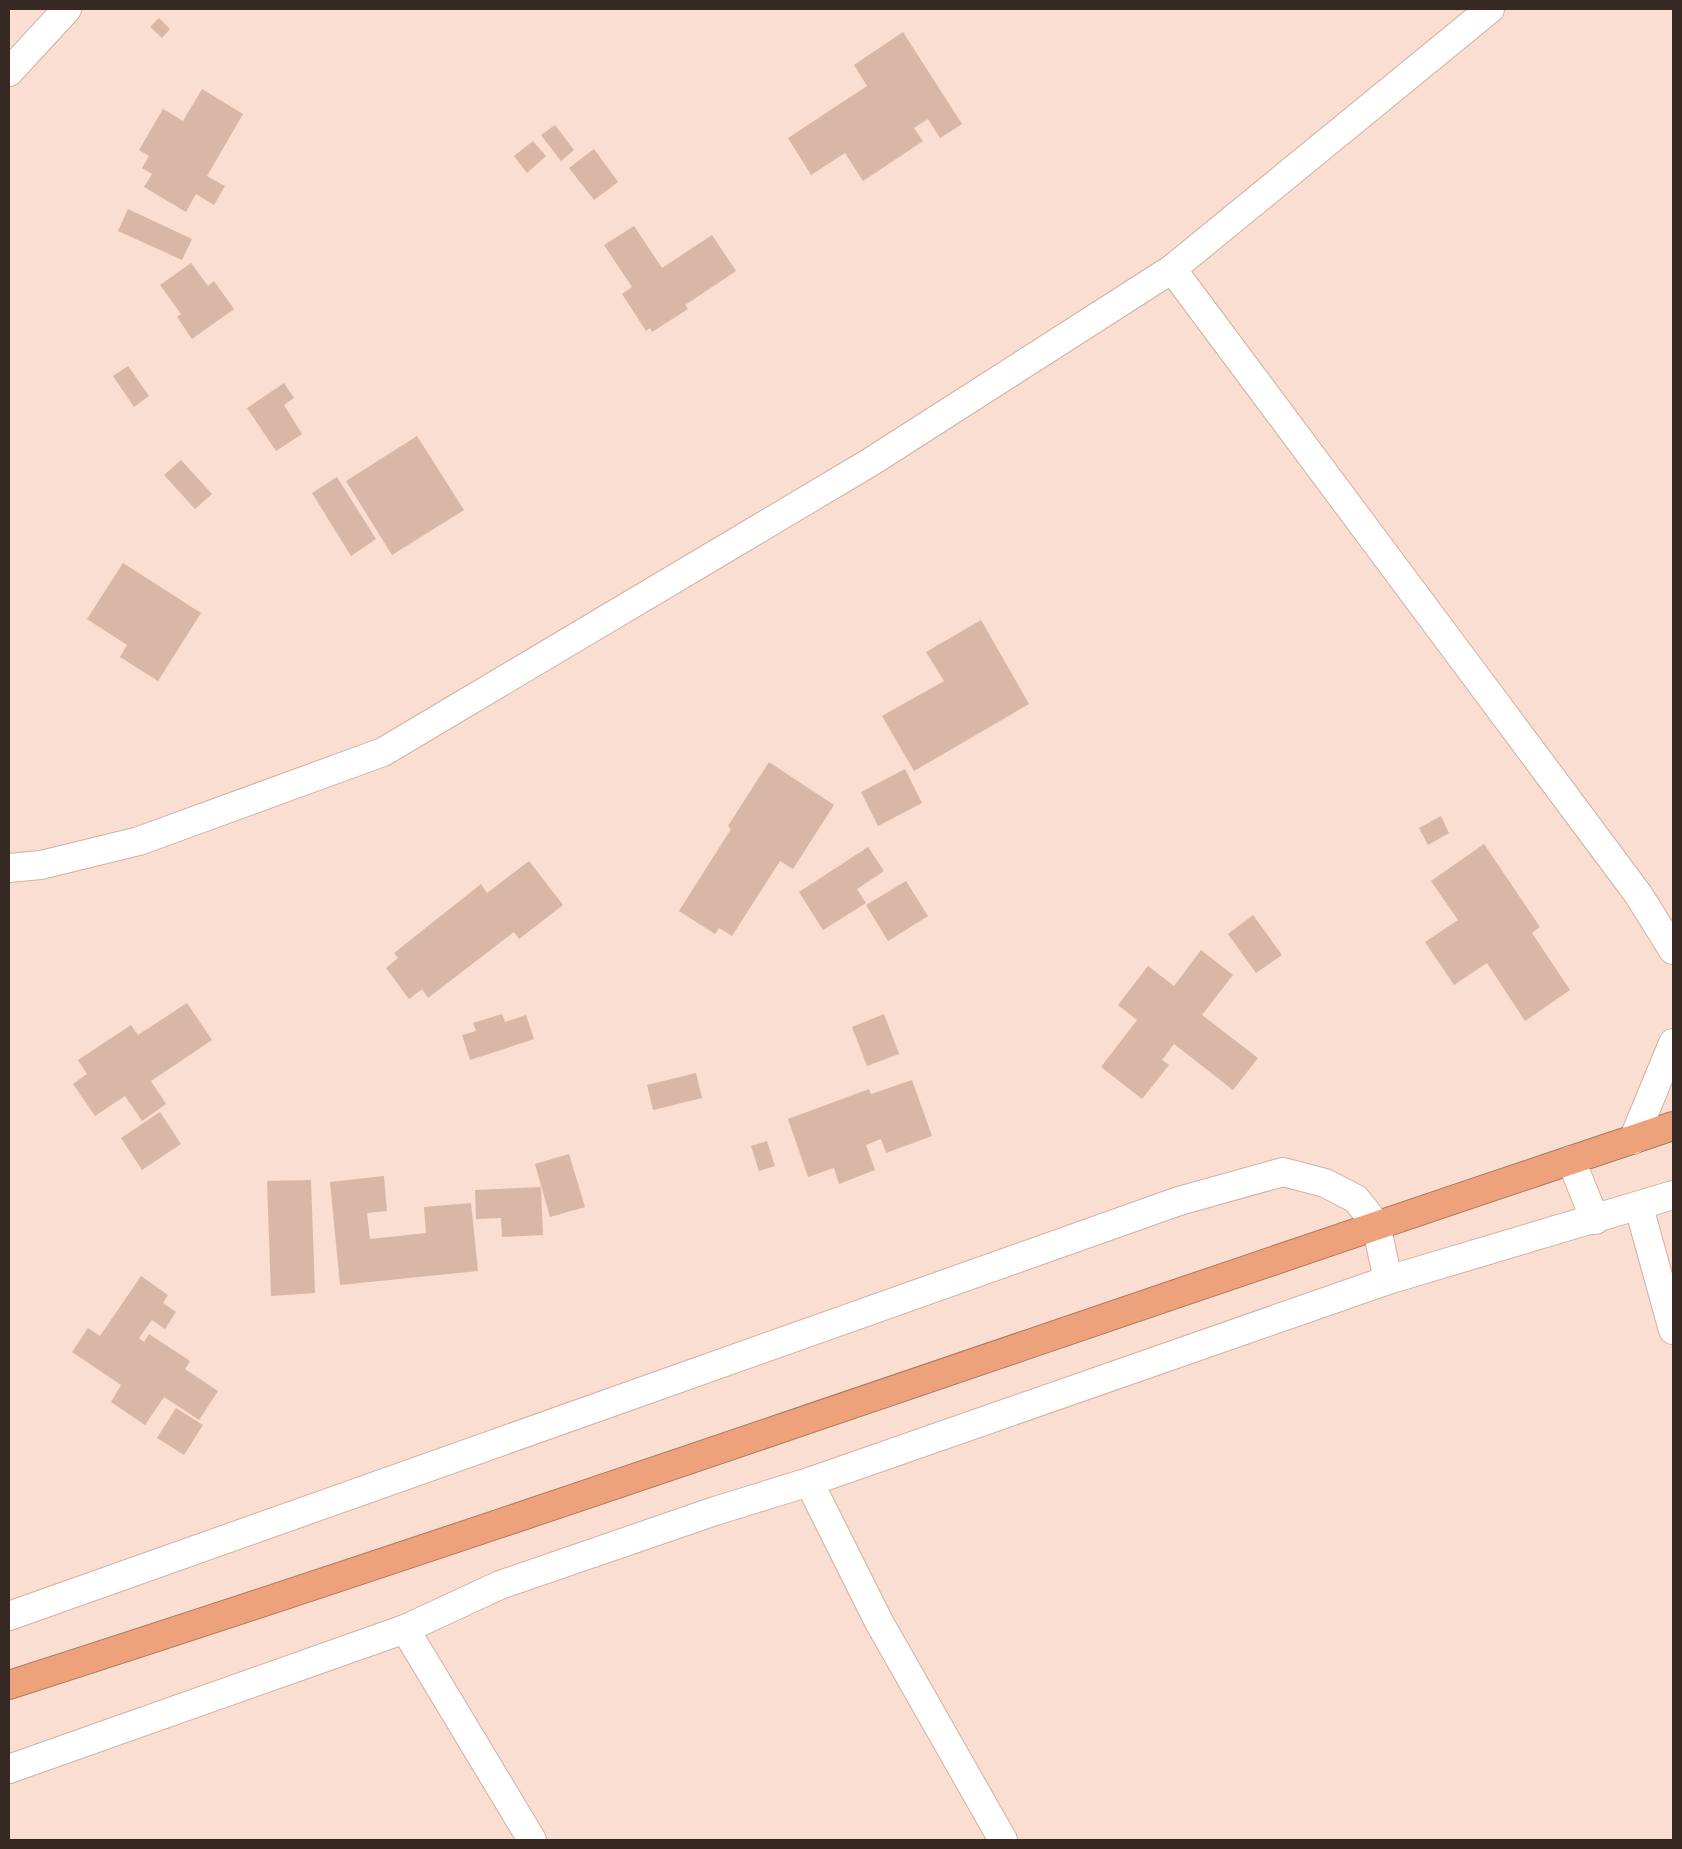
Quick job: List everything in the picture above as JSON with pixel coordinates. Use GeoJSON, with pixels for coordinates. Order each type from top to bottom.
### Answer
{"type":"FeatureCollection","features":[{"type":"Feature","properties":{"kind":"highway"},"geometry":{"type":"LineString","coordinates":[[9,1685],[344,1577],[1376,1224],[1673,1126]]}},
{"type":"Feature","properties":{"kind":"street"},"geometry":{"type":"LineString","coordinates":[[9,72],[67,9]]}},
{"type":"Feature","properties":{"kind":"street"},"geometry":{"type":"LineString","coordinates":[[9,868],[41,865],[139,841],[383,752],[869,463],[1172,269],[1490,9]]}},
{"type":"Feature","properties":{"kind":"street"},"geometry":{"type":"LineString","coordinates":[[1172,269],[1638,894],[1673,950]]}},
{"type":"Feature","properties":{"kind":"street"},"geometry":{"type":"LineString","coordinates":[[1633,1140],[1673,1043]]}},
{"type":"Feature","properties":{"kind":"street"},"geometry":{"type":"LineString","coordinates":[[1571,1160],[1596,1220]]}},
{"type":"Feature","properties":{"kind":"street"},"geometry":{"type":"LineString","coordinates":[[9,1616],[1179,1201],[1283,1172],[1326,1183],[1356,1199],[1376,1224],[1388,1280]]}},
{"type":"Feature","properties":{"kind":"street"},"geometry":{"type":"LineString","coordinates":[[9,1769],[405,1630],[500,1585],[715,1511],[809,1482],[1388,1280],[1596,1220],[1673,1195]]}},
{"type":"Feature","properties":{"kind":"street"},"geometry":{"type":"LineString","coordinates":[[1639,1207],[1673,1330]]}},
{"type":"Feature","properties":{"kind":"street"},"geometry":{"type":"LineString","coordinates":[[809,1482],[879,1622],[1003,1840]]}},
{"type":"Feature","properties":{"kind":"street"},"geometry":{"type":"LineString","coordinates":[[405,1630],[532,1840]]}},
{"type":"Feature","properties":{"kind":"building"},"geometry":{"type":"Polygon","coordinates":[[[159,18],[170,29],[162,38],[150,27],[159,18]]]}},
{"type":"Feature","properties":{"kind":"building"},"geometry":{"type":"Polygon","coordinates":[[[903,32],[962,124],[940,138],[928,119],[914,128],[923,141],[863,181],[845,153],[811,175],[788,138],[867,86],[854,65],[903,32]]]}},
{"type":"Feature","properties":{"kind":"building"},"geometry":{"type":"Polygon","coordinates":[[[202,89],[243,114],[207,176],[225,186],[214,205],[196,194],[186,212],[144,187],[152,174],[142,168],[149,156],[139,150],[163,109],[183,121],[202,89]]]}},
{"type":"Feature","properties":{"kind":"building"},"geometry":{"type":"Polygon","coordinates":[[[555,125],[574,150],[561,161],[541,135],[555,125]]]}},
{"type":"Feature","properties":{"kind":"building"},"geometry":{"type":"Polygon","coordinates":[[[533,141],[546,156],[527,173],[514,156],[533,141]]]}},
{"type":"Feature","properties":{"kind":"building"},"geometry":{"type":"Polygon","coordinates":[[[594,149],[618,182],[594,200],[569,168],[594,149]]]}},
{"type":"Feature","properties":{"kind":"building"},"geometry":{"type":"Polygon","coordinates":[[[128,209],[192,239],[182,260],[118,231],[128,209]]]}},
{"type":"Feature","properties":{"kind":"building"},"geometry":{"type":"Polygon","coordinates":[[[634,226],[662,268],[712,235],[736,271],[685,305],[688,309],[652,332],[650,328],[646,331],[622,294],[632,287],[604,245],[634,226]]]}},
{"type":"Feature","properties":{"kind":"building"},"geometry":{"type":"Polygon","coordinates":[[[191,263],[208,286],[214,281],[234,309],[192,339],[177,317],[181,314],[160,285],[191,263]]]}},
{"type":"Feature","properties":{"kind":"building"},"geometry":{"type":"Polygon","coordinates":[[[128,366],[149,396],[134,407],[113,376],[128,366]]]}},
{"type":"Feature","properties":{"kind":"building"},"geometry":{"type":"Polygon","coordinates":[[[284,383],[294,398],[284,405],[302,434],[276,451],[247,408],[284,383]]]}},
{"type":"Feature","properties":{"kind":"building"},"geometry":{"type":"Polygon","coordinates":[[[417,436],[464,510],[392,555],[346,481],[417,436]]]}},
{"type":"Feature","properties":{"kind":"building"},"geometry":{"type":"Polygon","coordinates":[[[181,460],[212,494],[195,509],[164,475],[181,460]]]}},
{"type":"Feature","properties":{"kind":"building"},"geometry":{"type":"Polygon","coordinates":[[[337,477],[376,539],[351,556],[312,493],[337,477]]]}},
{"type":"Feature","properties":{"kind":"building"},"geometry":{"type":"Polygon","coordinates":[[[123,563],[201,613],[158,681],[120,657],[127,645],[87,619],[123,563]]]}},
{"type":"Feature","properties":{"kind":"building"},"geometry":{"type":"Polygon","coordinates":[[[981,620],[1029,704],[914,771],[882,716],[944,681],[926,652],[981,620]]]}},
{"type":"Feature","properties":{"kind":"building"},"geometry":{"type":"Polygon","coordinates":[[[769,762],[834,805],[793,869],[780,861],[732,936],[719,928],[715,934],[679,911],[731,829],[728,826],[769,762]]]}},
{"type":"Feature","properties":{"kind":"building"},"geometry":{"type":"Polygon","coordinates":[[[905,769],[922,803],[878,826],[861,792],[905,769]]]}},
{"type":"Feature","properties":{"kind":"building"},"geometry":{"type":"Polygon","coordinates":[[[1441,816],[1449,833],[1428,845],[1419,828],[1441,816]]]}},
{"type":"Feature","properties":{"kind":"building"},"geometry":{"type":"Polygon","coordinates":[[[1484,844],[1540,927],[1532,933],[1570,990],[1525,1021],[1487,963],[1454,985],[1425,942],[1458,920],[1431,881],[1484,844]]]}},
{"type":"Feature","properties":{"kind":"building"},"geometry":{"type":"Polygon","coordinates":[[[868,847],[884,871],[857,889],[866,903],[823,930],[799,892],[868,847]]]}},
{"type":"Feature","properties":{"kind":"building"},"geometry":{"type":"Polygon","coordinates":[[[529,861],[563,905],[519,939],[514,932],[428,998],[422,989],[409,999],[386,968],[398,958],[394,953],[481,884],[487,893],[529,861]]]}},
{"type":"Feature","properties":{"kind":"building"},"geometry":{"type":"Polygon","coordinates":[[[906,881],[928,916],[888,941],[866,905],[906,881]]]}},
{"type":"Feature","properties":{"kind":"building"},"geometry":{"type":"Polygon","coordinates":[[[1253,915],[1282,955],[1256,973],[1228,934],[1253,915]]]}},
{"type":"Feature","properties":{"kind":"building"},"geometry":{"type":"Polygon","coordinates":[[[1201,950],[1233,975],[1202,1015],[1258,1058],[1233,1090],[1174,1044],[1162,1060],[1169,1065],[1142,1099],[1101,1067],[1137,1020],[1118,1005],[1148,966],[1174,986],[1201,950]]]}},
{"type":"Feature","properties":{"kind":"building"},"geometry":{"type":"Polygon","coordinates":[[[187,1003],[212,1040],[151,1081],[166,1104],[142,1121],[125,1096],[95,1116],[73,1084],[87,1074],[78,1060],[131,1025],[138,1035],[187,1003]]]}},
{"type":"Feature","properties":{"kind":"building"},"geometry":{"type":"Polygon","coordinates":[[[502,1014],[505,1022],[526,1015],[534,1039],[470,1060],[462,1035],[476,1031],[473,1023],[502,1014]]]}},
{"type":"Feature","properties":{"kind":"building"},"geometry":{"type":"Polygon","coordinates":[[[884,1014],[899,1054],[867,1066],[852,1027],[884,1014]]]}},
{"type":"Feature","properties":{"kind":"building"},"geometry":{"type":"Polygon","coordinates":[[[696,1073],[702,1098],[653,1110],[647,1085],[696,1073]]]}},
{"type":"Feature","properties":{"kind":"building"},"geometry":{"type":"Polygon","coordinates":[[[912,1080],[932,1136],[886,1153],[881,1139],[866,1145],[875,1170],[839,1184],[834,1168],[808,1177],[788,1119],[869,1089],[871,1094],[912,1080]]]}},
{"type":"Feature","properties":{"kind":"building"},"geometry":{"type":"Polygon","coordinates":[[[160,1112],[181,1144],[142,1170],[121,1138],[160,1112]]]}},
{"type":"Feature","properties":{"kind":"building"},"geometry":{"type":"Polygon","coordinates":[[[767,1141],[775,1166],[759,1171],[751,1146],[767,1141]]]}},
{"type":"Feature","properties":{"kind":"building"},"geometry":{"type":"Polygon","coordinates":[[[569,1154],[585,1207],[550,1217],[535,1164],[569,1154]]]}},
{"type":"Feature","properties":{"kind":"building"},"geometry":{"type":"Polygon","coordinates":[[[384,1176],[387,1211],[367,1213],[370,1239],[426,1233],[424,1207],[471,1203],[478,1271],[340,1285],[330,1182],[384,1176]]]}},
{"type":"Feature","properties":{"kind":"building"},"geometry":{"type":"Polygon","coordinates":[[[311,1180],[315,1293],[271,1296],[267,1181],[311,1180]]]}},
{"type":"Feature","properties":{"kind":"building"},"geometry":{"type":"Polygon","coordinates":[[[541,1187],[543,1235],[502,1237],[501,1218],[476,1219],[475,1190],[541,1187]]]}},
{"type":"Feature","properties":{"kind":"building"},"geometry":{"type":"Polygon","coordinates":[[[141,1276],[168,1295],[163,1303],[176,1312],[165,1329],[152,1320],[139,1338],[144,1342],[149,1334],[190,1361],[185,1369],[218,1391],[199,1420],[164,1397],[145,1425],[111,1402],[121,1385],[72,1352],[88,1328],[100,1336],[141,1276]]]}},
{"type":"Feature","properties":{"kind":"building"},"geometry":{"type":"Polygon","coordinates":[[[176,1408],[203,1425],[184,1455],[157,1438],[176,1408]]]}}]}
